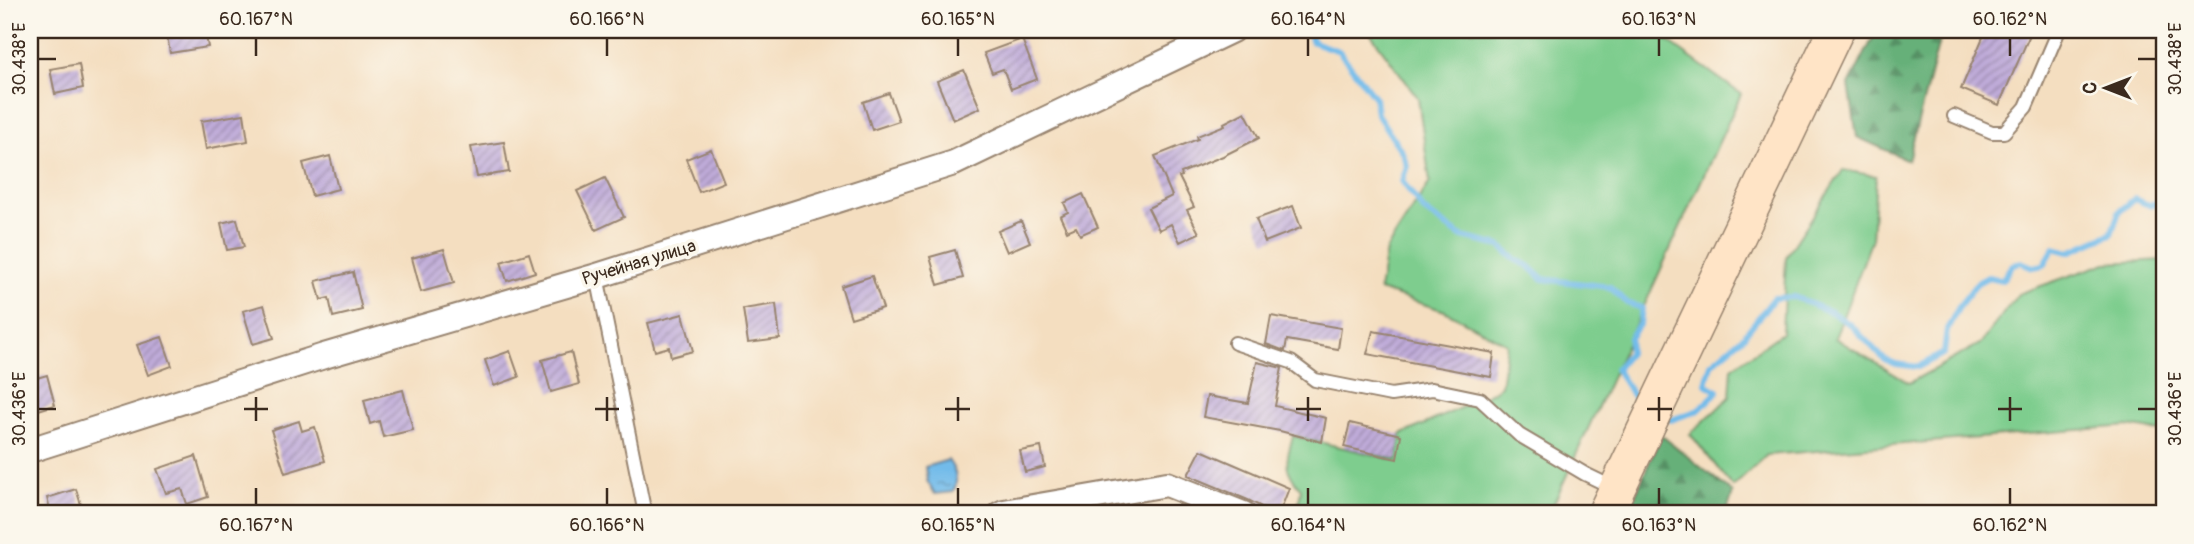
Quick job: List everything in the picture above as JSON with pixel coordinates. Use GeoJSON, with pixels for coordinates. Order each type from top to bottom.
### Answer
{"type":"FeatureCollection","features":[{"type":"Feature","properties":{"kind":"main road"},"geometry":{"type":"LineString","coordinates":[[1611,502],[1836,30]]}},
{"type":"Feature","properties":{"kind":"street","name":"Ручейная улица"},"geometry":{"type":"LineString","coordinates":[[30,450],[324,356],[597,275],[954,163],[1232,30]]}},
{"type":"Feature","properties":{"kind":"street"},"geometry":{"type":"LineString","coordinates":[[1000,514],[1167,484],[1243,514]]}},
{"type":"Feature","properties":{"kind":"lane"},"geometry":{"type":"LineString","coordinates":[[1954,116],[1992,132],[2004,132],[2026,107],[2059,30]]}},
{"type":"Feature","properties":{"kind":"lane"},"geometry":{"type":"LineString","coordinates":[[597,275],[645,514]]}},
{"type":"Feature","properties":{"kind":"lane"},"geometry":{"type":"LineString","coordinates":[[1236,343],[1291,362],[1315,380],[1391,395],[1432,389],[1480,399],[1519,435],[1585,474],[1611,502]]}},
{"type":"Feature","properties":{"kind":"green space"},"geometry":{"type":"Polygon","coordinates":[[[1368,30],[1670,30],[1666,40],[1741,94],[1549,514],[1297,514],[1301,489],[1287,464],[1293,436],[1397,460],[1401,435],[1480,399],[1501,386],[1507,344],[1445,311],[1379,290],[1386,250],[1430,182],[1418,98],[1368,30]]]}},
{"type":"Feature","properties":{"kind":"green space"},"geometry":{"type":"Polygon","coordinates":[[[1877,30],[1942,30],[1908,160],[1857,137],[1849,85],[1877,30]]]}},
{"type":"Feature","properties":{"kind":"green space"},"geometry":{"type":"Polygon","coordinates":[[[1843,170],[1876,176],[1872,239],[1835,338],[1909,383],[1980,344],[2018,294],[2106,263],[2164,260],[2164,432],[2128,426],[1767,455],[1733,487],[1690,434],[1730,397],[1732,368],[1782,333],[1786,257],[1843,170]]]}},
{"type":"Feature","properties":{"kind":"green space"},"geometry":{"type":"Polygon","coordinates":[[[1661,435],[1733,493],[1726,514],[1627,514],[1661,435]]]}},
{"type":"Feature","properties":{"kind":"water"},"geometry":{"type":"Polygon","coordinates":[[[948,460],[956,476],[955,488],[953,492],[935,494],[927,481],[925,467],[948,460]]]}},
{"type":"Feature","properties":{"kind":"building"},"geometry":{"type":"Polygon","coordinates":[[[166,30],[205,30],[208,47],[170,53],[166,30]]]}},
{"type":"Feature","properties":{"kind":"building"},"geometry":{"type":"Polygon","coordinates":[[[1986,30],[2032,30],[1999,105],[1961,89],[1986,30]]]}},
{"type":"Feature","properties":{"kind":"building"},"geometry":{"type":"Polygon","coordinates":[[[1022,39],[1037,79],[1011,89],[1003,69],[992,73],[984,53],[1022,39]]]}},
{"type":"Feature","properties":{"kind":"building"},"geometry":{"type":"Polygon","coordinates":[[[79,64],[83,88],[55,94],[50,69],[79,64]]]}},
{"type":"Feature","properties":{"kind":"building"},"geometry":{"type":"Polygon","coordinates":[[[964,70],[980,108],[953,120],[937,81],[964,70]]]}},
{"type":"Feature","properties":{"kind":"building"},"geometry":{"type":"Polygon","coordinates":[[[889,93],[899,121],[872,130],[863,102],[889,93]]]}},
{"type":"Feature","properties":{"kind":"building"},"geometry":{"type":"Polygon","coordinates":[[[1245,112],[1259,138],[1181,173],[1182,176],[1179,177],[1194,207],[1187,210],[1199,233],[1180,242],[1171,224],[1159,230],[1148,208],[1172,196],[1155,156],[1198,139],[1197,136],[1225,125],[1224,123],[1245,112]]]}},
{"type":"Feature","properties":{"kind":"building"},"geometry":{"type":"Polygon","coordinates":[[[244,114],[248,141],[206,149],[201,121],[244,114]]]}},
{"type":"Feature","properties":{"kind":"building"},"geometry":{"type":"Polygon","coordinates":[[[504,142],[509,172],[477,177],[471,147],[504,142]]]}},
{"type":"Feature","properties":{"kind":"building"},"geometry":{"type":"Polygon","coordinates":[[[711,149],[724,182],[699,192],[686,159],[711,149]]]}},
{"type":"Feature","properties":{"kind":"building"},"geometry":{"type":"Polygon","coordinates":[[[330,156],[338,189],[312,196],[303,163],[330,156]]]}},
{"type":"Feature","properties":{"kind":"building"},"geometry":{"type":"Polygon","coordinates":[[[605,178],[624,217],[596,230],[577,191],[605,178]]]}},
{"type":"Feature","properties":{"kind":"building"},"geometry":{"type":"Polygon","coordinates":[[[1083,194],[1098,227],[1080,235],[1076,227],[1067,231],[1060,216],[1068,212],[1064,203],[1083,194]]]}},
{"type":"Feature","properties":{"kind":"building"},"geometry":{"type":"Polygon","coordinates":[[[1293,206],[1301,228],[1265,242],[1256,219],[1293,206]]]}},
{"type":"Feature","properties":{"kind":"building"},"geometry":{"type":"Polygon","coordinates":[[[237,219],[244,247],[227,250],[221,223],[237,219]]]}},
{"type":"Feature","properties":{"kind":"building"},"geometry":{"type":"Polygon","coordinates":[[[1021,221],[1030,242],[1007,252],[998,231],[1021,221]]]}},
{"type":"Feature","properties":{"kind":"building"},"geometry":{"type":"Polygon","coordinates":[[[444,249],[454,283],[421,292],[412,258],[444,249]]]}},
{"type":"Feature","properties":{"kind":"building"},"geometry":{"type":"Polygon","coordinates":[[[955,250],[963,278],[938,285],[930,257],[955,250]]]}},
{"type":"Feature","properties":{"kind":"building"},"geometry":{"type":"Polygon","coordinates":[[[529,253],[535,272],[507,281],[501,262],[529,253]]]}},
{"type":"Feature","properties":{"kind":"building"},"geometry":{"type":"Polygon","coordinates":[[[353,272],[362,310],[333,317],[329,298],[321,300],[316,281],[353,272]]]}},
{"type":"Feature","properties":{"kind":"building"},"geometry":{"type":"Polygon","coordinates":[[[872,276],[883,308],[851,318],[841,286],[872,276]]]}},
{"type":"Feature","properties":{"kind":"building"},"geometry":{"type":"Polygon","coordinates":[[[776,304],[780,339],[748,343],[743,309],[776,304]]]}},
{"type":"Feature","properties":{"kind":"building"},"geometry":{"type":"Polygon","coordinates":[[[264,305],[274,338],[253,344],[243,311],[264,305]]]}},
{"type":"Feature","properties":{"kind":"building"},"geometry":{"type":"Polygon","coordinates":[[[683,314],[693,351],[671,357],[669,347],[655,351],[648,323],[683,314]]]}},
{"type":"Feature","properties":{"kind":"building"},"geometry":{"type":"Polygon","coordinates":[[[1271,316],[1341,328],[1338,349],[1287,340],[1285,351],[1266,344],[1271,316]]]}},
{"type":"Feature","properties":{"kind":"building"},"geometry":{"type":"Polygon","coordinates":[[[1373,331],[1494,353],[1491,377],[1367,354],[1373,331]]]}},
{"type":"Feature","properties":{"kind":"building"},"geometry":{"type":"Polygon","coordinates":[[[162,337],[172,366],[148,375],[137,345],[162,337]]]}},
{"type":"Feature","properties":{"kind":"building"},"geometry":{"type":"Polygon","coordinates":[[[510,351],[519,377],[494,386],[485,360],[510,351]]]}},
{"type":"Feature","properties":{"kind":"building"},"geometry":{"type":"Polygon","coordinates":[[[571,352],[579,384],[551,392],[542,360],[571,352]]]}},
{"type":"Feature","properties":{"kind":"building"},"geometry":{"type":"Polygon","coordinates":[[[1257,362],[1282,368],[1275,406],[1326,418],[1322,442],[1280,431],[1203,417],[1207,396],[1248,403],[1257,362]]]}},
{"type":"Feature","properties":{"kind":"building"},"geometry":{"type":"Polygon","coordinates":[[[47,375],[55,405],[35,411],[30,380],[47,375]]]}},
{"type":"Feature","properties":{"kind":"building"},"geometry":{"type":"Polygon","coordinates":[[[403,390],[413,430],[383,437],[379,421],[370,424],[364,400],[403,390]]]}},
{"type":"Feature","properties":{"kind":"building"},"geometry":{"type":"Polygon","coordinates":[[[299,421],[302,431],[315,427],[325,461],[285,473],[271,430],[299,421]]]}},
{"type":"Feature","properties":{"kind":"building"},"geometry":{"type":"Polygon","coordinates":[[[1350,423],[1401,435],[1397,459],[1344,447],[1350,423]]]}},
{"type":"Feature","properties":{"kind":"building"},"geometry":{"type":"Polygon","coordinates":[[[1041,447],[1045,467],[1025,472],[1020,451],[1041,447]]]}},
{"type":"Feature","properties":{"kind":"building"},"geometry":{"type":"Polygon","coordinates":[[[1201,450],[1289,488],[1279,514],[1188,475],[1201,450]]]}},
{"type":"Feature","properties":{"kind":"building"},"geometry":{"type":"Polygon","coordinates":[[[196,456],[208,497],[187,504],[182,489],[166,493],[157,469],[196,456]]]}},
{"type":"Feature","properties":{"kind":"building"},"geometry":{"type":"Polygon","coordinates":[[[76,489],[84,514],[51,514],[47,498],[76,489]]]}},
{"type":"Feature","properties":{"kind":"building"},"geometry":{"type":"Polygon","coordinates":[[[1179,505],[1202,514],[1175,514],[1179,505]]]}},
{"type":"Feature","properties":{"kind":"waterway"},"geometry":{"type":"LineString","coordinates":[[1308,30],[1313,42],[1339,51],[1375,98],[1377,114],[1402,152],[1407,166],[1402,181],[1424,211],[1462,237],[1500,246],[1543,279],[1610,287],[1627,303],[1642,308],[1640,323],[1630,338],[1629,353],[1616,369],[1634,397],[1646,404]]}},
{"type":"Feature","properties":{"kind":"waterway"},"geometry":{"type":"LineString","coordinates":[[1664,416],[1671,420],[1699,410],[1718,391],[1706,384],[1711,364],[1743,337],[1774,298],[1794,297],[1831,312],[1851,325],[1884,359],[1896,364],[1918,367],[1944,353],[1947,329],[1960,305],[1977,283],[1988,277],[2002,280],[2012,265],[2021,262],[2033,267],[2044,265],[2054,248],[2069,252],[2111,234],[2119,212],[2134,199],[2149,205],[2164,201]]}}]}
